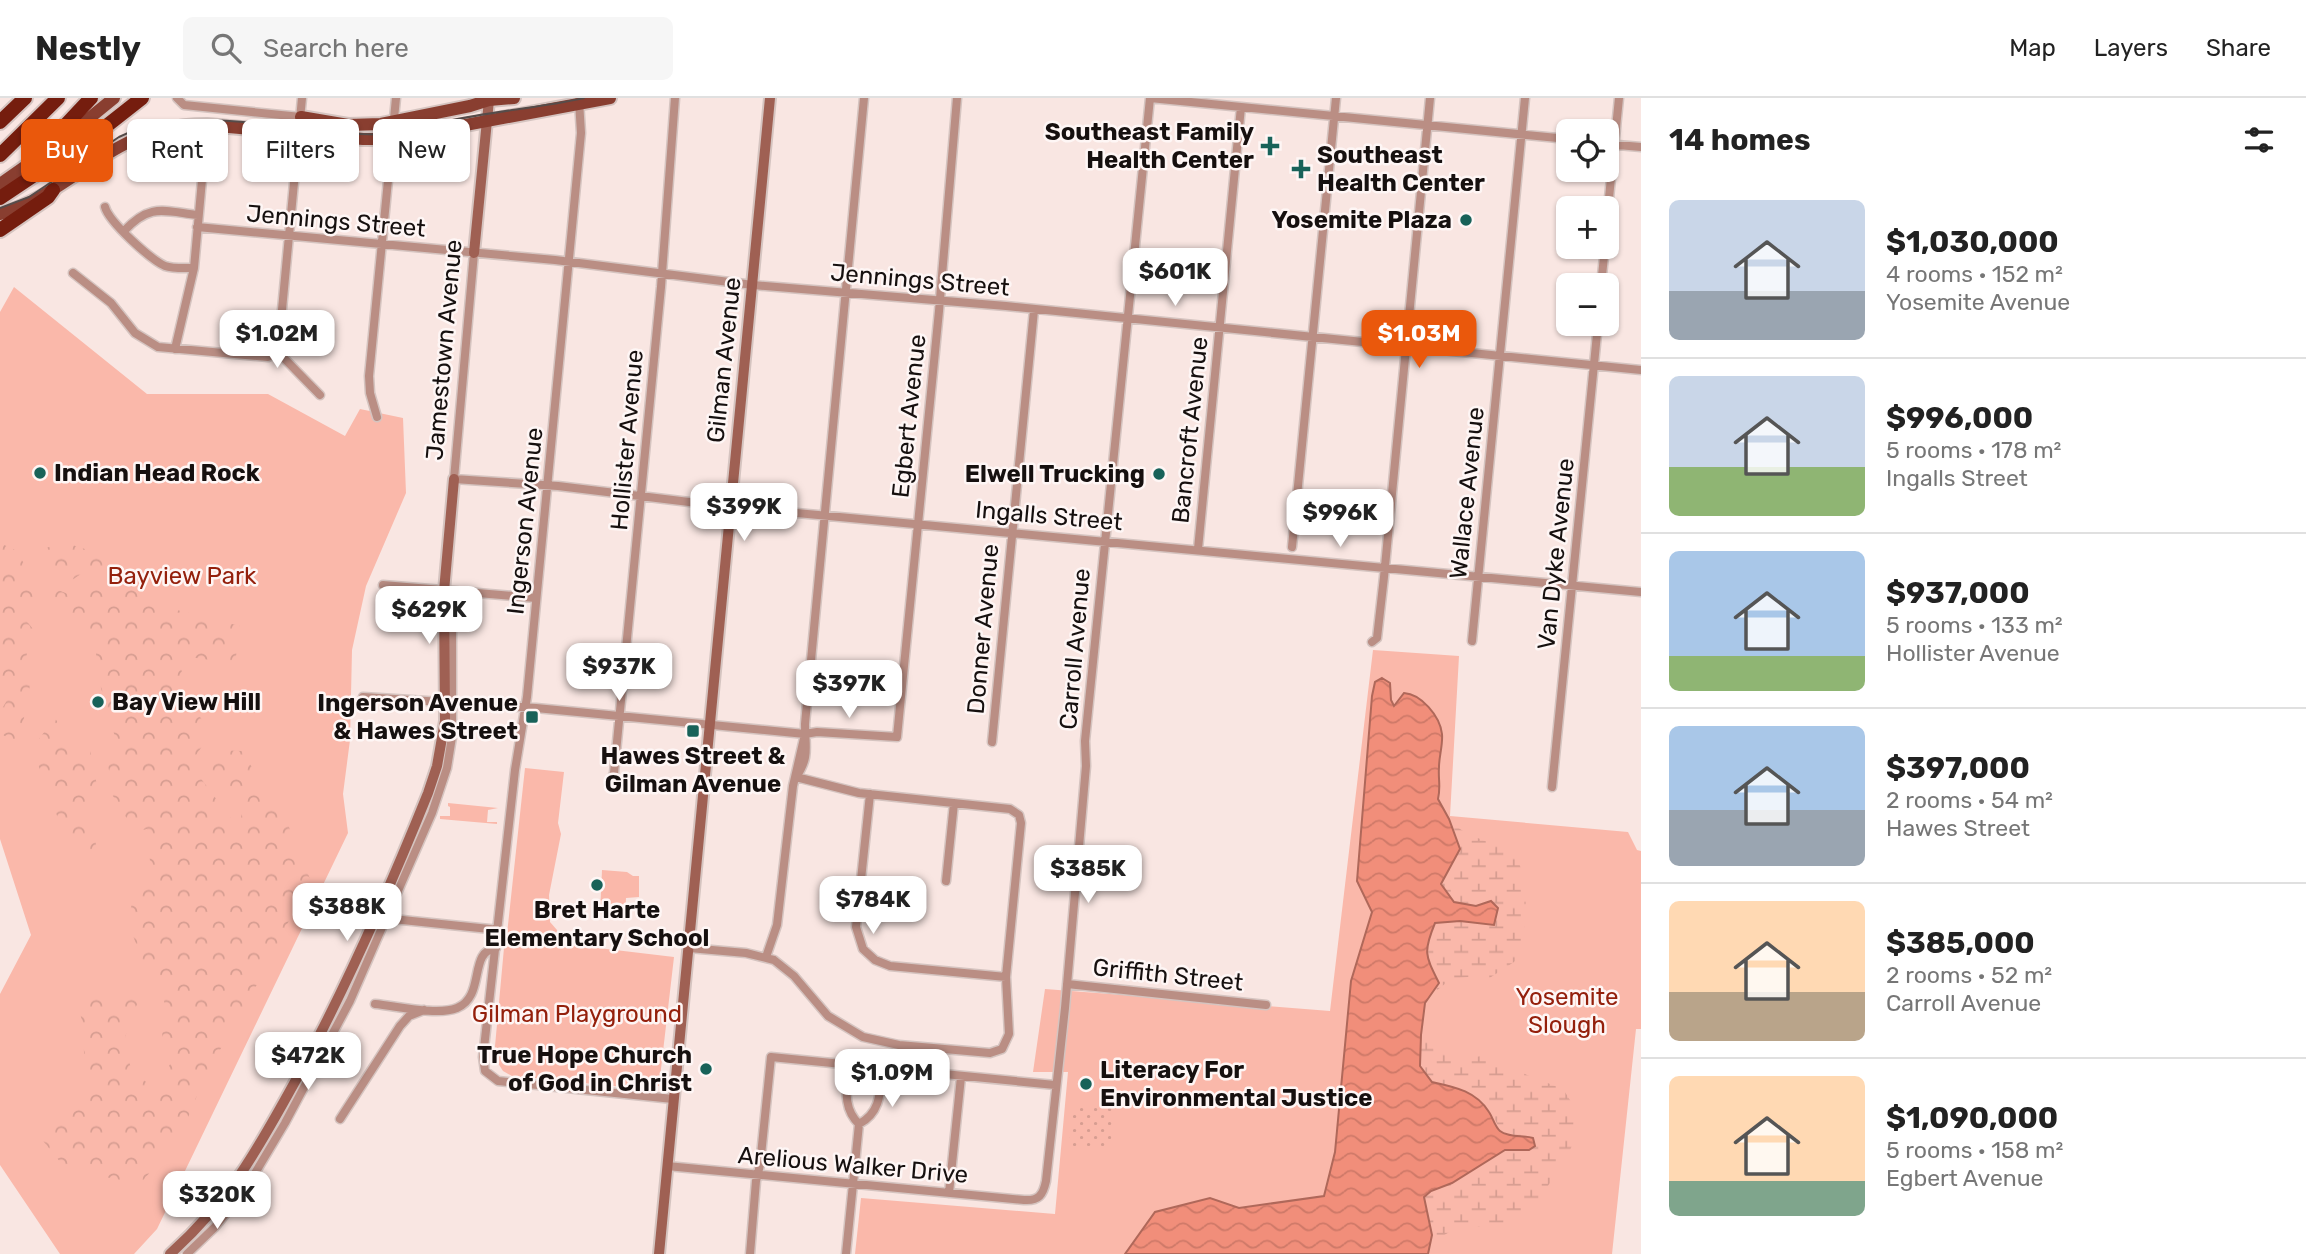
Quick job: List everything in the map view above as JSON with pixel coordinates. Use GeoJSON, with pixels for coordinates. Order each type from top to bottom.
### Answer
{"type":"FeatureCollection","features":[{"type":"Feature","properties":{"kind":"highway"},"geometry":{"type":"LineString","coordinates":[[0,122],[25,98]]}},
{"type":"Feature","properties":{"kind":"highway"},"geometry":{"type":"LineString","coordinates":[[0,155],[58,98]]}},
{"type":"Feature","properties":{"kind":"highway"},"geometry":{"type":"LineString","coordinates":[[71,119],[91,98]]}},
{"type":"Feature","properties":{"kind":"highway"},"geometry":{"type":"LineString","coordinates":[[0,198],[108,126],[142,98]]}},
{"type":"Feature","properties":{"kind":"highway"},"geometry":{"type":"LineString","coordinates":[[0,230],[48,197],[53,190]]}},
{"type":"Feature","properties":{"kind":"main road"},"geometry":{"type":"LineString","coordinates":[[87,119],[114,98]]}},
{"type":"Feature","properties":{"kind":"main road"},"geometry":{"type":"LineString","coordinates":[[407,119],[470,106],[488,99],[513,98]]}},
{"type":"Feature","properties":{"kind":"main road"},"geometry":{"type":"LineString","coordinates":[[470,126],[579,101],[610,98]]}},
{"type":"Feature","properties":{"kind":"main road"},"geometry":{"type":"LineString","coordinates":[[301,117],[373,124]]}},
{"type":"Feature","properties":{"kind":"main road"},"geometry":{"type":"LineString","coordinates":[[2,214],[53,190],[127,143]]}},
{"type":"Feature","properties":{"kind":"main road"},"geometry":{"type":"LineString","coordinates":[[0,184],[21,170]]}},
{"type":"Feature","properties":{"kind":"street"},"geometry":{"type":"LineString","coordinates":[[177,98],[184,105],[301,117],[302,98]]}},
{"type":"Feature","properties":{"kind":"street"},"geometry":{"type":"LineString","coordinates":[[393,119],[396,98]]}},
{"type":"Feature","properties":{"kind":"street","name":"Hollister Avenue"},"geometry":{"type":"LineString","coordinates":[[609,785],[614,774],[675,98]]}},
{"type":"Feature","properties":{"kind":"street","name":"Gilman Avenue"},"geometry":{"type":"LineString","coordinates":[[659,1254],[770,98]]}},
{"type":"Feature","properties":{"kind":"street"},"geometry":{"type":"LineString","coordinates":[[766,957],[777,925],[792,787],[805,734],[864,98]]}},
{"type":"Feature","properties":{"kind":"street","name":"Egbert Avenue"},"geometry":{"type":"LineString","coordinates":[[805,734],[817,732],[897,737],[957,98]]}},
{"type":"Feature","properties":{"kind":"street"},"geometry":{"type":"LineString","coordinates":[[1150,98],[1556,138]]}},
{"type":"Feature","properties":{"kind":"street","name":"Carroll Avenue"},"geometry":{"type":"LineString","coordinates":[[1035,1200],[1042,1194],[1046,1181],[1067,984],[1086,766],[1085,741],[1150,98]]}},
{"type":"Feature","properties":{"kind":"street"},"geometry":{"type":"LineString","coordinates":[[1292,547],[1336,98]]}},
{"type":"Feature","properties":{"kind":"street"},"geometry":{"type":"LineString","coordinates":[[1375,640],[1385,567],[1430,98]]}},
{"type":"Feature","properties":{"kind":"street","name":"Wallace Avenue"},"geometry":{"type":"LineString","coordinates":[[1472,641],[1525,98]]}},
{"type":"Feature","properties":{"kind":"street"},"geometry":{"type":"LineString","coordinates":[[1615,119],[1619,98]]}},
{"type":"Feature","properties":{"kind":"street","name":"Jamestown Avenue"},"geometry":{"type":"LineString","coordinates":[[187,1254],[214,1228],[245,1190],[346,998],[381,918],[433,779],[449,702],[444,589],[488,99]]}},
{"type":"Feature","properties":{"kind":"street","name":"Ingerson Avenue"},"geometry":{"type":"LineString","coordinates":[[579,101],[581,132],[525,708],[515,769],[483,1057],[485,1071],[502,1082],[673,1099]]}},
{"type":"Feature","properties":{"kind":"street","name":"Bancroft Avenue"},"geometry":{"type":"LineString","coordinates":[[1198,549],[1241,107]]}},
{"type":"Feature","properties":{"kind":"street"},"geometry":{"type":"LineString","coordinates":[[1619,145],[1641,147]]}},
{"type":"Feature","properties":{"kind":"street"},"geometry":{"type":"LineString","coordinates":[[174,349],[194,268],[201,182]]}},
{"type":"Feature","properties":{"kind":"street"},"geometry":{"type":"LineString","coordinates":[[294,182],[278,352],[320,395]]}},
{"type":"Feature","properties":{"kind":"street"},"geometry":{"type":"LineString","coordinates":[[377,417],[369,376],[387,182]]}},
{"type":"Feature","properties":{"kind":"street"},"geometry":{"type":"LineString","coordinates":[[105,207],[110,219],[157,261],[169,267],[194,268]]}},
{"type":"Feature","properties":{"kind":"street"},"geometry":{"type":"LineString","coordinates":[[124,231],[137,216],[146,212],[156,210],[198,215]]}},
{"type":"Feature","properties":{"kind":"street","name":"Jennings Street"},"geometry":{"type":"LineString","coordinates":[[197,227],[555,260],[569,264],[753,285],[1127,318],[1641,370]]}},
{"type":"Feature","properties":{"kind":"street"},"geometry":{"type":"LineString","coordinates":[[73,273],[111,303],[135,333],[158,347],[268,357],[278,352]]}},
{"type":"Feature","properties":{"kind":"street","name":"Donner Avenue"},"geometry":{"type":"LineString","coordinates":[[992,742],[1034,310]]}},
{"type":"Feature","properties":{"kind":"street","name":"Van Dyke Avenue"},"geometry":{"type":"LineString","coordinates":[[1552,787],[1597,336]]}},
{"type":"Feature","properties":{"kind":"street","name":"Ingalls Street"},"geometry":{"type":"LineString","coordinates":[[454,479],[1641,592]]}},
{"type":"Feature","properties":{"kind":"street"},"geometry":{"type":"LineString","coordinates":[[383,585],[536,598]]}},
{"type":"Feature","properties":{"kind":"street"},"geometry":{"type":"LineString","coordinates":[[363,697],[525,708],[805,734]]}},
{"type":"Feature","properties":{"kind":"street"},"geometry":{"type":"LineString","coordinates":[[689,948],[766,957],[788,970],[828,1016],[863,1037],[899,1045],[977,1052],[998,1052],[1007,1040],[1006,977],[1020,819],[1016,812],[1010,809],[870,794],[796,777]]}},
{"type":"Feature","properties":{"kind":"street"},"geometry":{"type":"LineString","coordinates":[[870,794],[856,927],[863,949],[875,960],[890,966],[1006,977]]}},
{"type":"Feature","properties":{"kind":"street"},"geometry":{"type":"LineString","coordinates":[[946,881],[954,803]]}},
{"type":"Feature","properties":{"kind":"street"},"geometry":{"type":"LineString","coordinates":[[381,918],[499,930]]}},
{"type":"Feature","properties":{"kind":"street"},"geometry":{"type":"LineString","coordinates":[[341,1119],[404,1020],[415,1013],[454,1009],[466,1002],[474,989],[481,958],[488,950],[496,948]]}},
{"type":"Feature","properties":{"kind":"street","name":"Griffith Street"},"geometry":{"type":"LineString","coordinates":[[1067,984],[1266,1004]]}},
{"type":"Feature","properties":{"kind":"street"},"geometry":{"type":"LineString","coordinates":[[375,1004],[431,1010]]}},
{"type":"Feature","properties":{"kind":"street"},"geometry":{"type":"LineString","coordinates":[[750,1254],[771,1057],[1055,1085]]}},
{"type":"Feature","properties":{"kind":"street"},"geometry":{"type":"LineString","coordinates":[[846,1254],[859,1124],[848,1109],[848,1065]]}},
{"type":"Feature","properties":{"kind":"street"},"geometry":{"type":"LineString","coordinates":[[859,1124],[874,1114],[879,1102],[882,1068]]}},
{"type":"Feature","properties":{"kind":"street"},"geometry":{"type":"LineString","coordinates":[[949,1193],[961,1077]]}},
{"type":"Feature","properties":{"kind":"street","name":"Jamestown Avenue"},"geometry":{"type":"LineString","coordinates":[[170,1254],[201,1225],[226,1196],[282,1117]]}},
{"type":"Feature","properties":{"kind":"street","name":"Arelious Walker Drive"},"geometry":{"type":"LineString","coordinates":[[667,1166],[1035,1200]]}},
{"type":"Feature","properties":{"kind":"green space","name":"Bayview Park"},"geometry":{"type":"Polygon","coordinates":[[[14,287],[147,394],[268,394],[345,436],[360,409],[403,418],[406,493],[366,586],[352,650],[350,740],[343,794],[348,833],[157,1229],[134,1254],[60,1254],[0,1165],[0,994],[31,935],[0,839],[0,312],[14,287]]]}},
{"type":"Feature","properties":{"kind":"green space"},"geometry":{"type":"Polygon","coordinates":[[[63,542],[113,558],[157,605],[240,626],[235,664],[177,655],[192,707],[212,732],[190,764],[238,828],[247,796],[212,781],[213,750],[242,751],[289,827],[310,879],[242,1014],[207,1071],[180,1137],[140,1184],[66,1169],[39,1136],[86,1103],[83,1027],[77,997],[140,996],[125,1037],[131,1070],[155,1089],[175,1056],[162,1040],[165,986],[143,961],[127,921],[138,883],[151,872],[147,829],[135,832],[113,796],[107,758],[117,744],[101,688],[93,633],[51,613],[48,586],[88,602],[87,570],[66,584],[32,553],[63,542]]]}},
{"type":"Feature","properties":{"kind":"green space"},"geometry":{"type":"Polygon","coordinates":[[[0,543],[17,551],[35,584],[36,613],[24,618],[33,629],[22,674],[30,685],[19,745],[0,733],[0,712],[9,697],[0,688],[0,543]]]}},
{"type":"Feature","properties":{"kind":"green space","name":"Yosemite Slough"},"geometry":{"type":"Polygon","coordinates":[[[1373,650],[1459,656],[1450,816],[1628,832],[1637,850],[1641,851],[1641,1029],[1636,1029],[1612,1254],[1427,1254],[1402,704],[1377,705],[1357,881],[1372,912],[1351,981],[1335,1152],[1324,1196],[1238,1208],[1210,1198],[1156,1212],[1125,1254],[855,1254],[861,1198],[1055,1214],[1068,1072],[1033,1072],[1045,989],[1330,1011],[1373,650]]]}},
{"type":"Feature","properties":{"kind":"green space"},"geometry":{"type":"Polygon","coordinates":[[[55,718],[68,740],[90,749],[98,791],[86,807],[101,863],[59,821],[32,748],[55,718]]]}},
{"type":"Feature","properties":{"kind":"green space"},"geometry":{"type":"Polygon","coordinates":[[[525,768],[564,772],[558,823],[561,834],[549,895],[550,922],[557,930],[556,940],[507,934],[525,768]]]}},
{"type":"Feature","properties":{"kind":"green space"},"geometry":{"type":"Polygon","coordinates":[[[448,803],[498,808],[488,810],[487,822],[497,824],[440,819],[440,816],[450,816],[448,803]]]}},
{"type":"Feature","properties":{"kind":"green space"},"geometry":{"type":"Polygon","coordinates":[[[1449,819],[1467,833],[1502,847],[1513,855],[1524,880],[1526,911],[1521,954],[1514,962],[1488,979],[1451,979],[1431,995],[1439,983],[1427,953],[1436,923],[1460,921],[1494,924],[1491,901],[1476,906],[1454,902],[1441,884],[1460,850],[1449,819]]]}},
{"type":"Feature","properties":{"kind":"green space"},"geometry":{"type":"Polygon","coordinates":[[[602,870],[639,876],[639,897],[626,898],[625,916],[600,914],[602,870]]]}},
{"type":"Feature","properties":{"kind":"green space","name":"Gilman Playground"},"geometry":{"type":"Polygon","coordinates":[[[505,937],[674,957],[659,1086],[635,1084],[634,1088],[512,1076],[503,1071],[494,1057],[505,937]]]}},
{"type":"Feature","properties":{"kind":"green space"},"geometry":{"type":"Polygon","coordinates":[[[1421,1035],[1436,1051],[1459,1060],[1487,1055],[1563,1089],[1575,1108],[1576,1137],[1564,1163],[1533,1207],[1510,1223],[1486,1227],[1460,1226],[1432,1242],[1424,1197],[1505,1150],[1528,1150],[1524,1136],[1503,1131],[1487,1109],[1475,1099],[1432,1082],[1420,1066],[1421,1035]]]}},
{"type":"Feature","properties":{"kind":"green space"},"geometry":{"type":"Polygon","coordinates":[[[1071,1106],[1113,1108],[1111,1148],[1069,1146],[1071,1106]]]}},
{"type":"Feature","properties":{"kind":"water"},"geometry":{"type":"Polygon","coordinates":[[[1382,678],[1390,683],[1394,706],[1404,693],[1410,694],[1429,707],[1438,720],[1442,738],[1438,799],[1460,849],[1441,884],[1454,902],[1476,906],[1491,901],[1498,908],[1494,925],[1460,921],[1435,923],[1427,953],[1439,983],[1425,1003],[1420,1066],[1432,1082],[1457,1088],[1478,1099],[1500,1131],[1508,1135],[1533,1138],[1535,1146],[1529,1150],[1505,1150],[1424,1197],[1432,1235],[1428,1254],[1125,1254],[1155,1212],[1210,1198],[1239,1208],[1324,1196],[1335,1152],[1351,981],[1372,912],[1357,881],[1372,696],[1375,682],[1382,678]]]}},
{"type":"Feature","properties":{"kind":"tram line"},"geometry":{"type":"LineString","coordinates":[[0,208],[29,197],[119,137],[150,126],[217,120],[358,134],[391,134],[465,118],[584,98]]}},
{"type":"Feature","properties":{"kind":"place","name":"Southeast Family Health Center"},"geometry":{"type":"Point","coordinates":[1270,146]}},
{"type":"Feature","properties":{"kind":"place","name":"Southeast Health Center"},"geometry":{"type":"Point","coordinates":[1301,169]}},
{"type":"Feature","properties":{"kind":"place","name":"Yosemite Plaza"},"geometry":{"type":"Point","coordinates":[1466,220]}},
{"type":"Feature","properties":{"kind":"place","name":"Indian Head Rock"},"geometry":{"type":"Point","coordinates":[40,473]}},
{"type":"Feature","properties":{"kind":"place","name":"Elwell Trucking"},"geometry":{"type":"Point","coordinates":[1159,474]}},
{"type":"Feature","properties":{"kind":"place","name":"Bay View Hill"},"geometry":{"type":"Point","coordinates":[98,702]}},
{"type":"Feature","properties":{"kind":"place","name":"Ingerson Avenue & Hawes Street"},"geometry":{"type":"Point","coordinates":[532,717]}},
{"type":"Feature","properties":{"kind":"place","name":"Hawes Street & Gilman Avenue"},"geometry":{"type":"Point","coordinates":[693,731]}},
{"type":"Feature","properties":{"kind":"place","name":"Bret Harte Elementary School"},"geometry":{"type":"Point","coordinates":[597,885]}},
{"type":"Feature","properties":{"kind":"place","name":"True Hope Church of God in Christ"},"geometry":{"type":"Point","coordinates":[706,1069]}},
{"type":"Feature","properties":{"kind":"place","name":"Literacy For Environmental Justice"},"geometry":{"type":"Point","coordinates":[1086,1084]}}]}
